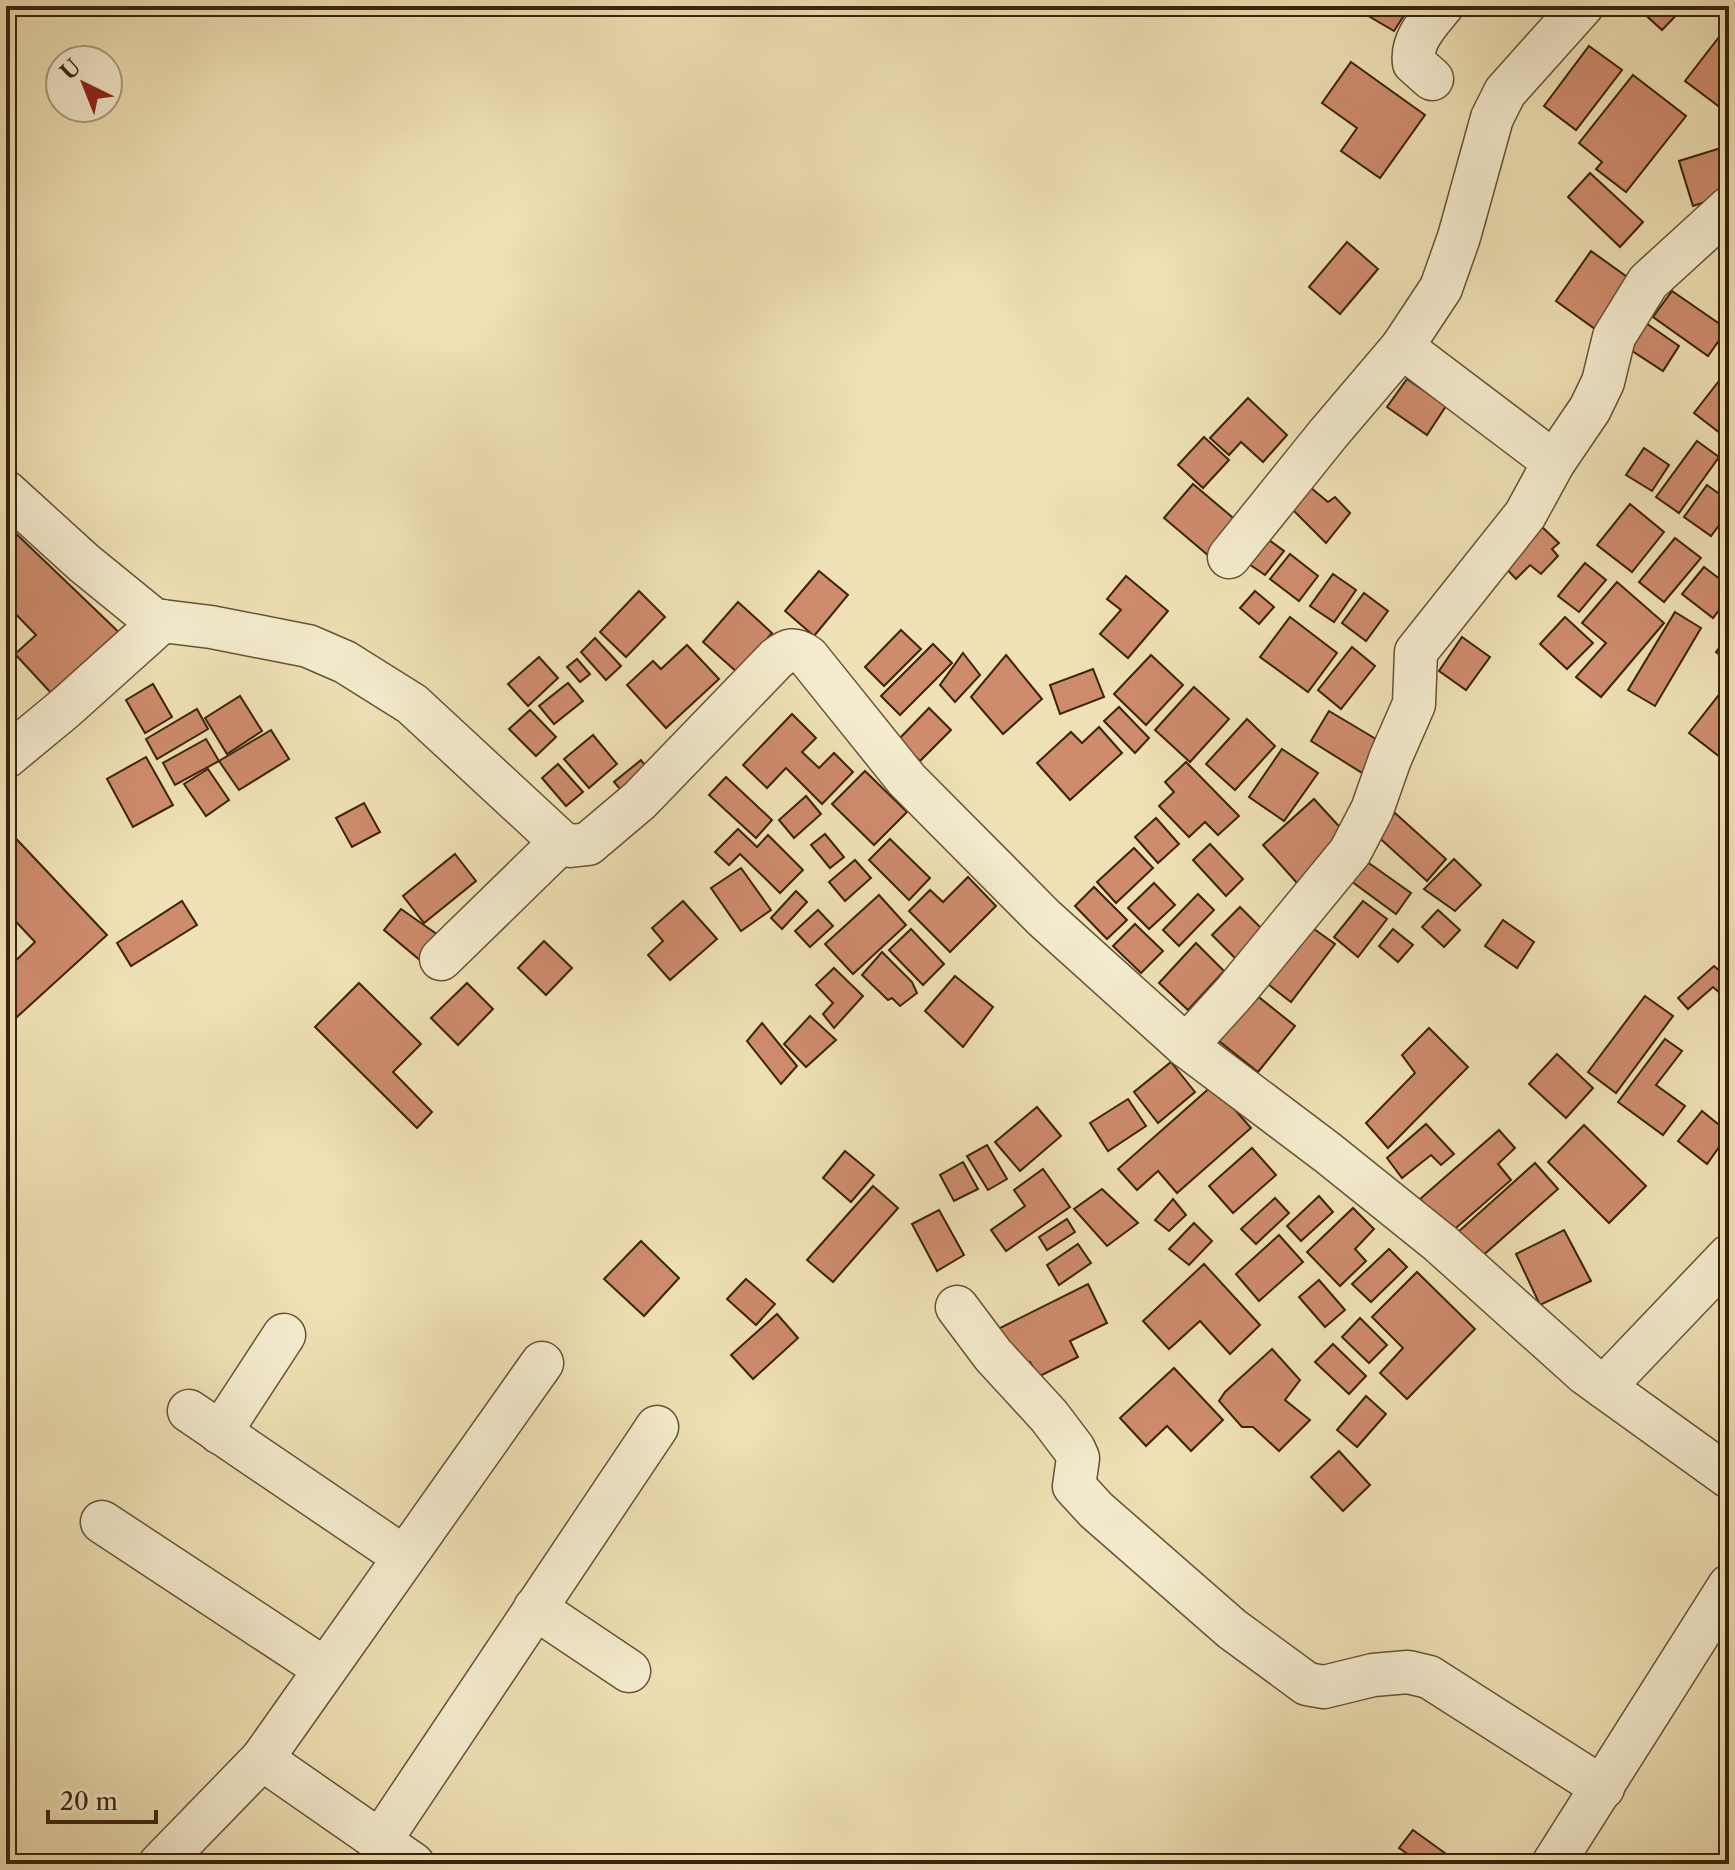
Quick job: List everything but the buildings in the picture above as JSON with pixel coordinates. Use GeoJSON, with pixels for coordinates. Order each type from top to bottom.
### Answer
{"type":"FeatureCollection","features":[{"type":"Feature","properties":{"kind":"street"},"geometry":{"type":"LineString","coordinates":[[1432,79],[1414,63],[1412,52],[1415,42],[1442,6]]}},
{"type":"Feature","properties":{"kind":"street"},"geometry":{"type":"LineString","coordinates":[[1229,557],[1402,347],[1441,288],[1459,237],[1492,118],[1505,92],[1582,6]]}},
{"type":"Feature","properties":{"kind":"street"},"geometry":{"type":"LineString","coordinates":[[1186,1046],[1235,992],[1350,852],[1372,810],[1414,704],[1416,652],[1525,515],[1554,462],[1590,409],[1603,382],[1614,337],[1648,282],[1729,208]]}},
{"type":"Feature","properties":{"kind":"street"},"geometry":{"type":"LineString","coordinates":[[1402,347],[1554,462]]}},
{"type":"Feature","properties":{"kind":"street"},"geometry":{"type":"LineString","coordinates":[[6,492],[84,563],[154,620],[211,627],[308,646],[345,662],[412,704],[561,842],[570,846],[588,844],[640,800],[776,659],[791,649],[800,651],[907,780],[1044,918],[1186,1046],[1328,1153],[1440,1243],[1586,1374],[1729,1477]]}},
{"type":"Feature","properties":{"kind":"street"},"geometry":{"type":"LineString","coordinates":[[6,757],[162,621]]}},
{"type":"Feature","properties":{"kind":"street"},"geometry":{"type":"LineString","coordinates":[[441,959],[561,842]]}},
{"type":"Feature","properties":{"kind":"street"},"geometry":{"type":"LineString","coordinates":[[1604,1387],[1729,1256]]}},
{"type":"Feature","properties":{"kind":"street"},"geometry":{"type":"LineString","coordinates":[[957,1307],[993,1355],[1049,1416],[1074,1449],[1078,1458],[1074,1482],[1076,1489],[1232,1629],[1289,1673],[1316,1687],[1392,1673],[1408,1672],[1429,1677],[1603,1788]]}},
{"type":"Feature","properties":{"kind":"street"},"geometry":{"type":"LineString","coordinates":[[284,1335],[204,1422],[404,1557]]}},
{"type":"Feature","properties":{"kind":"street"},"geometry":{"type":"LineString","coordinates":[[160,1864],[262,1759],[542,1363]]}},
{"type":"Feature","properties":{"kind":"street"},"geometry":{"type":"LineString","coordinates":[[380,1841],[657,1427]]}},
{"type":"Feature","properties":{"kind":"street"},"geometry":{"type":"LineString","coordinates":[[102,1522],[325,1669]]}},
{"type":"Feature","properties":{"kind":"street"},"geometry":{"type":"LineString","coordinates":[[1553,1864],[1729,1586]]}},
{"type":"Feature","properties":{"kind":"street"},"geometry":{"type":"LineString","coordinates":[[535,1608],[629,1671]]}},
{"type":"Feature","properties":{"kind":"street"},"geometry":{"type":"LineString","coordinates":[[262,1759],[413,1864]]}}]}
